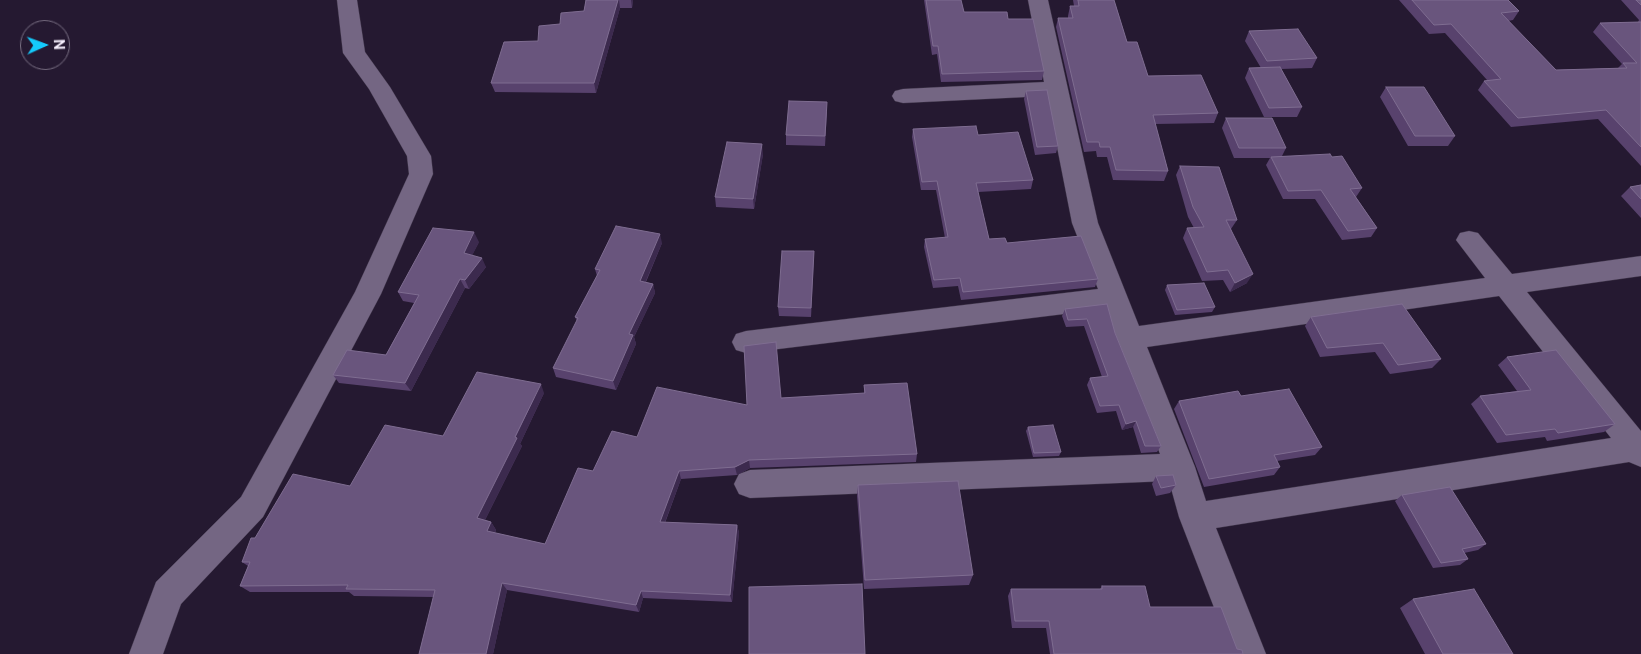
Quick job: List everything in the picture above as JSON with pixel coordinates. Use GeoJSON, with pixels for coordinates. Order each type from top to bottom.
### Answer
{"type":"FeatureCollection","features":[{"type":"Feature","properties":{"kind":"street"},"geometry":{"type":"LineString","coordinates":[[146,654],[168,594],[252,507],[368,294],[421,174],[419,156],[379,88],[354,54],[347,0]]}},
{"type":"Feature","properties":{"kind":"street"},"geometry":{"type":"LineString","coordinates":[[1038,0],[1085,223],[1128,339],[1180,467],[1196,517],[1249,654]]}},
{"type":"Feature","properties":{"kind":"street"},"geometry":{"type":"LineString","coordinates":[[904,96],[1056,88]]}},
{"type":"Feature","properties":{"kind":"street"},"geometry":{"type":"LineString","coordinates":[[1470,240],[1639,450]]}},
{"type":"Feature","properties":{"kind":"street"},"geometry":{"type":"LineString","coordinates":[[1128,339],[1641,266]]}},
{"type":"Feature","properties":{"kind":"street"},"geometry":{"type":"LineString","coordinates":[[746,342],[1113,298]]}},
{"type":"Feature","properties":{"kind":"street"},"geometry":{"type":"LineString","coordinates":[[1196,517],[1639,450]]}},
{"type":"Feature","properties":{"kind":"street"},"geometry":{"type":"LineString","coordinates":[[750,484],[1180,467]]}},
{"type":"Feature","properties":{"kind":"building"},"geometry":{"type":"Polygon","coordinates":[[[586,0],[618,0],[594,83],[491,83],[504,42],[538,41],[539,26],[560,24],[561,13],[584,11],[586,0]]]}},
{"type":"Feature","properties":{"kind":"building"},"geometry":{"type":"Polygon","coordinates":[[[926,0],[961,0],[964,12],[1007,12],[1008,19],[1033,19],[1044,71],[942,74],[938,46],[933,46],[926,0]]]}},
{"type":"Feature","properties":{"kind":"building"},"geometry":{"type":"Polygon","coordinates":[[[1078,0],[1114,0],[1127,42],[1137,42],[1148,76],[1201,75],[1218,113],[1153,115],[1168,171],[1116,170],[1110,147],[1100,147],[1099,142],[1087,142],[1058,18],[1073,18],[1070,6],[1079,6],[1078,0]]]}},
{"type":"Feature","properties":{"kind":"building"},"geometry":{"type":"Polygon","coordinates":[[[1412,0],[1508,0],[1519,11],[1501,13],[1556,70],[1627,68],[1623,63],[1637,63],[1600,23],[1641,22],[1641,147],[1606,110],[1518,118],[1484,81],[1501,79],[1451,24],[1434,25],[1412,0]]]}},
{"type":"Feature","properties":{"kind":"building"},"geometry":{"type":"Polygon","coordinates":[[[1298,29],[1317,58],[1267,61],[1249,31],[1298,29]]]}},
{"type":"Feature","properties":{"kind":"building"},"geometry":{"type":"Polygon","coordinates":[[[1280,67],[1302,107],[1269,108],[1249,68],[1280,67]]]}},
{"type":"Feature","properties":{"kind":"building"},"geometry":{"type":"Polygon","coordinates":[[[1386,87],[1424,87],[1455,136],[1415,136],[1386,87]]]}},
{"type":"Feature","properties":{"kind":"building"},"geometry":{"type":"Polygon","coordinates":[[[1047,90],[1058,146],[1037,147],[1026,91],[1047,90]]]}},
{"type":"Feature","properties":{"kind":"building"},"geometry":{"type":"Polygon","coordinates":[[[789,101],[827,102],[825,136],[786,135],[789,101]]]}},
{"type":"Feature","properties":{"kind":"building"},"geometry":{"type":"Polygon","coordinates":[[[1226,118],[1272,118],[1286,148],[1239,148],[1226,118]]]}},
{"type":"Feature","properties":{"kind":"building"},"geometry":{"type":"Polygon","coordinates":[[[976,126],[978,135],[1018,132],[1033,180],[976,183],[989,239],[1005,238],[1007,243],[1081,236],[1098,279],[963,292],[960,278],[934,280],[925,239],[948,237],[937,181],[922,182],[913,129],[976,126]]]}},
{"type":"Feature","properties":{"kind":"building"},"geometry":{"type":"Polygon","coordinates":[[[727,142],[762,144],[753,199],[715,197],[727,142]]]}},
{"type":"Feature","properties":{"kind":"building"},"geometry":{"type":"Polygon","coordinates":[[[1330,154],[1332,157],[1342,156],[1362,188],[1350,189],[1377,228],[1348,231],[1321,190],[1288,191],[1271,157],[1330,154]]]}},
{"type":"Feature","properties":{"kind":"building"},"geometry":{"type":"Polygon","coordinates":[[[1180,166],[1219,167],[1237,220],[1226,220],[1253,274],[1235,283],[1228,270],[1207,272],[1187,228],[1204,227],[1193,207],[1180,166]]]}},
{"type":"Feature","properties":{"kind":"building"},"geometry":{"type":"Polygon","coordinates":[[[1641,185],[1641,199],[1630,187],[1641,185]]]}},
{"type":"Feature","properties":{"kind":"building"},"geometry":{"type":"Polygon","coordinates":[[[616,226],[660,234],[640,281],[653,284],[629,334],[633,335],[613,381],[553,368],[578,318],[575,317],[600,270],[595,269],[616,226]]]}},
{"type":"Feature","properties":{"kind":"building"},"geometry":{"type":"Polygon","coordinates":[[[433,228],[474,232],[464,253],[482,258],[465,280],[460,279],[405,383],[333,375],[347,350],[386,355],[419,295],[398,292],[433,228]]]}},
{"type":"Feature","properties":{"kind":"building"},"geometry":{"type":"Polygon","coordinates":[[[782,251],[814,251],[811,308],[778,307],[782,251]]]}},
{"type":"Feature","properties":{"kind":"building"},"geometry":{"type":"Polygon","coordinates":[[[1204,283],[1215,307],[1177,310],[1167,285],[1204,283]]]}},
{"type":"Feature","properties":{"kind":"building"},"geometry":{"type":"Polygon","coordinates":[[[1107,304],[1115,333],[1161,446],[1145,446],[1136,421],[1126,424],[1119,405],[1100,406],[1090,378],[1108,376],[1087,319],[1068,320],[1065,309],[1107,304]]]}},
{"type":"Feature","properties":{"kind":"building"},"geometry":{"type":"Polygon","coordinates":[[[1402,304],[1441,359],[1398,365],[1383,343],[1327,348],[1311,317],[1402,304]]]}},
{"type":"Feature","properties":{"kind":"building"},"geometry":{"type":"Polygon","coordinates":[[[776,342],[781,398],[865,393],[864,385],[907,383],[917,454],[749,460],[735,467],[679,471],[660,522],[737,525],[730,595],[641,591],[636,605],[502,583],[486,654],[419,654],[435,590],[346,589],[348,585],[240,586],[250,562],[242,562],[251,538],[255,538],[293,474],[350,486],[385,425],[443,436],[477,372],[541,384],[515,437],[517,438],[477,518],[491,522],[487,531],[545,544],[578,468],[593,471],[612,431],[637,437],[657,387],[747,405],[744,346],[776,342]]]}},
{"type":"Feature","properties":{"kind":"building"},"geometry":{"type":"Polygon","coordinates":[[[1556,350],[1615,424],[1558,433],[1555,429],[1506,435],[1480,396],[1531,390],[1507,357],[1556,350]]]}},
{"type":"Feature","properties":{"kind":"building"},"geometry":{"type":"Polygon","coordinates":[[[1289,389],[1322,447],[1274,455],[1280,467],[1209,479],[1179,401],[1238,391],[1241,396],[1289,389]]]}},
{"type":"Feature","properties":{"kind":"building"},"geometry":{"type":"Polygon","coordinates":[[[1053,425],[1061,452],[1034,453],[1028,427],[1053,425]]]}},
{"type":"Feature","properties":{"kind":"building"},"geometry":{"type":"Polygon","coordinates":[[[1173,475],[1176,485],[1161,488],[1156,476],[1173,475]]]}},
{"type":"Feature","properties":{"kind":"building"},"geometry":{"type":"Polygon","coordinates":[[[958,481],[973,575],[865,580],[858,485],[958,481]]]}},
{"type":"Feature","properties":{"kind":"building"},"geometry":{"type":"Polygon","coordinates":[[[1450,487],[1486,544],[1462,549],[1468,559],[1441,563],[1402,495],[1450,487]]]}},
{"type":"Feature","properties":{"kind":"building"},"geometry":{"type":"Polygon","coordinates":[[[862,584],[865,654],[749,654],[749,587],[862,584]]]}},
{"type":"Feature","properties":{"kind":"building"},"geometry":{"type":"Polygon","coordinates":[[[1102,586],[1145,586],[1150,607],[1221,607],[1237,649],[1242,650],[1243,654],[1054,654],[1049,621],[1015,621],[1011,589],[1102,589],[1102,586]]]}},
{"type":"Feature","properties":{"kind":"building"},"geometry":{"type":"Polygon","coordinates":[[[1474,589],[1513,654],[1443,654],[1413,599],[1474,589]]]}}]}
